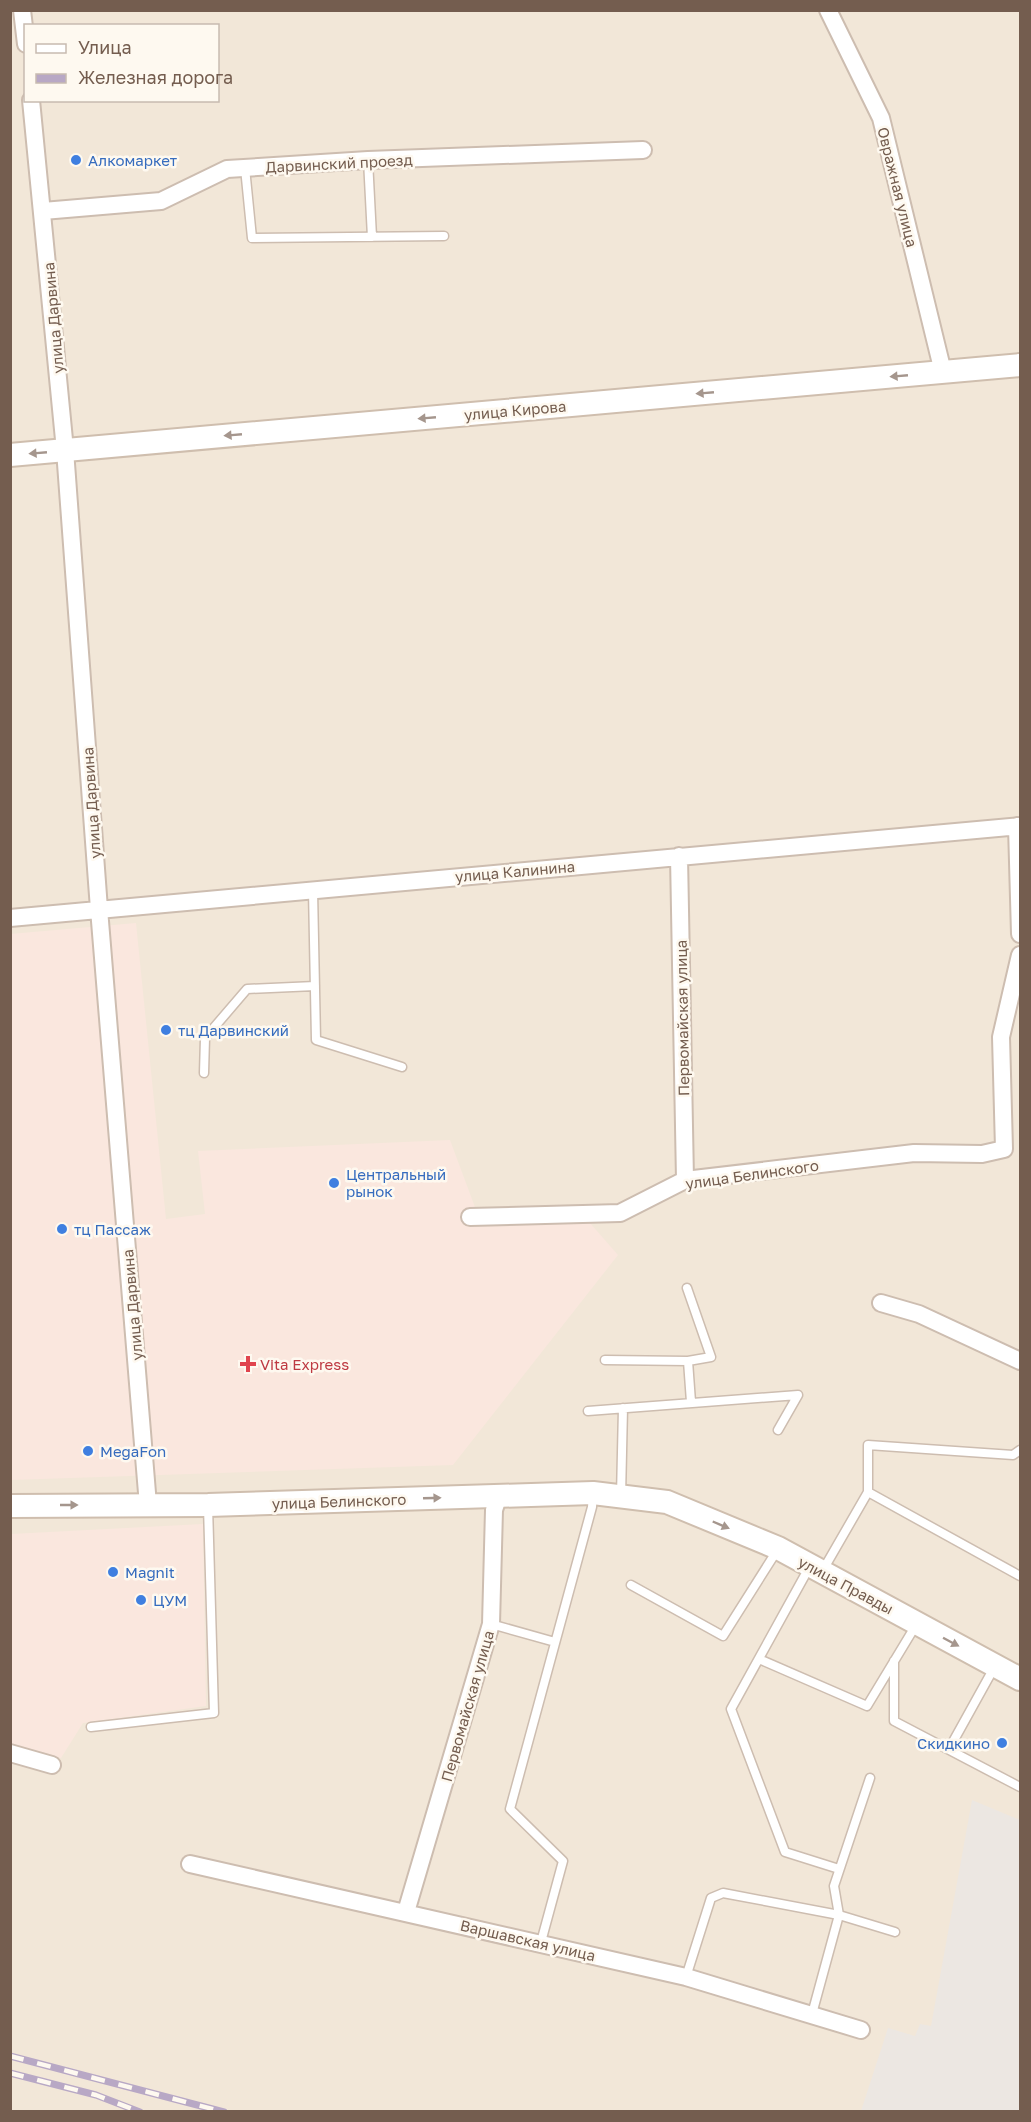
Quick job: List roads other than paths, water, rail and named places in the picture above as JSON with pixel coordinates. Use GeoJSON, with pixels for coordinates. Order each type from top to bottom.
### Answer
{"type":"FeatureCollection","features":[{"type":"Feature","properties":{"kind":"street"},"geometry":{"type":"LineString","coordinates":[[22,10],[24,27]]}},
{"type":"Feature","properties":{"kind":"street","name":"Овражная улица"},"geometry":{"type":"LineString","coordinates":[[828,10],[881,118],[943,372]]}},
{"type":"Feature","properties":{"kind":"street","name":"улица Дарвина"},"geometry":{"type":"LineString","coordinates":[[31,102],[65,450],[99,909],[148,1505]]}},
{"type":"Feature","properties":{"kind":"street","name":"Дарвинский проезд"},"geometry":{"type":"LineString","coordinates":[[42,211],[160,201],[227,169],[368,160],[643,150]]}},
{"type":"Feature","properties":{"kind":"street","name":"улица Кирова"},"geometry":{"type":"LineString","coordinates":[[10,455],[1020,365]]}},
{"type":"Feature","properties":{"kind":"street"},"geometry":{"type":"LineString","coordinates":[[1018,826],[1020,934]]}},
{"type":"Feature","properties":{"kind":"street","name":"улица Калинина"},"geometry":{"type":"LineString","coordinates":[[10,918],[1018,826]]}},
{"type":"Feature","properties":{"kind":"street","name":"Первомайская улица"},"geometry":{"type":"LineString","coordinates":[[679,856],[685,1180]]}},
{"type":"Feature","properties":{"kind":"street","name":"улица Белинского"},"geometry":{"type":"LineString","coordinates":[[470,1217],[620,1213],[685,1180],[914,1153],[982,1154],[1004,1149],[1001,1036],[1020,955]]}},
{"type":"Feature","properties":{"kind":"street"},"geometry":{"type":"LineString","coordinates":[[881,1303],[919,1314],[1020,1361]]}},
{"type":"Feature","properties":{"kind":"street","name":"улица Белинского"},"geometry":{"type":"LineString","coordinates":[[10,1506],[208,1505],[593,1493],[667,1503]]}},
{"type":"Feature","properties":{"kind":"street","name":"Первомайская улица"},"geometry":{"type":"LineString","coordinates":[[405,1912],[491,1624],[494,1510],[500,1495]]}},
{"type":"Feature","properties":{"kind":"street","name":"улица Правды"},"geometry":{"type":"LineString","coordinates":[[667,1503],[778,1548],[1020,1679]]}},
{"type":"Feature","properties":{"kind":"street"},"geometry":{"type":"LineString","coordinates":[[10,1753],[52,1765]]}},
{"type":"Feature","properties":{"kind":"street","name":"Варшавская улица"},"geometry":{"type":"LineString","coordinates":[[190,1864],[541,1942],[686,1977],[812,2013],[861,2030]]}},
{"type":"Feature","properties":{"kind":"lane"},"geometry":{"type":"LineString","coordinates":[[368,160],[372,237]]}},
{"type":"Feature","properties":{"kind":"lane"},"geometry":{"type":"LineString","coordinates":[[245,168],[252,238],[444,236]]}},
{"type":"Feature","properties":{"kind":"lane"},"geometry":{"type":"LineString","coordinates":[[313,889],[316,1040],[402,1067]]}},
{"type":"Feature","properties":{"kind":"lane"},"geometry":{"type":"LineString","coordinates":[[204,1073],[206,1038],[247,989],[315,986]]}},
{"type":"Feature","properties":{"kind":"lane"},"geometry":{"type":"LineString","coordinates":[[605,1359],[688,1361],[711,1357],[687,1288]]}},
{"type":"Feature","properties":{"kind":"lane"},"geometry":{"type":"LineString","coordinates":[[688,1361],[691,1402]]}},
{"type":"Feature","properties":{"kind":"lane"},"geometry":{"type":"LineString","coordinates":[[588,1411],[798,1395],[778,1430]]}},
{"type":"Feature","properties":{"kind":"lane"},"geometry":{"type":"LineString","coordinates":[[621,1497],[623,1408]]}},
{"type":"Feature","properties":{"kind":"lane"},"geometry":{"type":"LineString","coordinates":[[839,1869],[785,1852],[731,1709],[759,1659],[868,1492],[868,1445],[1013,1455],[1020,1450]]}},
{"type":"Feature","properties":{"kind":"lane"},"geometry":{"type":"LineString","coordinates":[[868,1492],[1020,1576]]}},
{"type":"Feature","properties":{"kind":"lane"},"geometry":{"type":"LineString","coordinates":[[541,1942],[563,1861],[510,1809],[592,1507],[593,1493]]}},
{"type":"Feature","properties":{"kind":"lane"},"geometry":{"type":"LineString","coordinates":[[91,1727],[214,1713],[208,1505]]}},
{"type":"Feature","properties":{"kind":"lane"},"geometry":{"type":"LineString","coordinates":[[631,1585],[723,1636],[778,1548]]}},
{"type":"Feature","properties":{"kind":"lane"},"geometry":{"type":"LineString","coordinates":[[759,1659],[867,1706],[917,1623]]}},
{"type":"Feature","properties":{"kind":"lane"},"geometry":{"type":"LineString","coordinates":[[491,1624],[555,1642]]}},
{"type":"Feature","properties":{"kind":"lane"},"geometry":{"type":"LineString","coordinates":[[894,1661],[894,1721],[1020,1786]]}},
{"type":"Feature","properties":{"kind":"lane"},"geometry":{"type":"LineString","coordinates":[[949,1749],[995,1665]]}},
{"type":"Feature","properties":{"kind":"lane"},"geometry":{"type":"LineString","coordinates":[[812,2013],[839,1915],[834,1886],[870,1778]]}},
{"type":"Feature","properties":{"kind":"lane"},"geometry":{"type":"LineString","coordinates":[[686,1977],[711,1898],[723,1893],[839,1915],[896,1932]]}},
{"type":"Feature","properties":{"kind":"railway"},"geometry":{"type":"LineString","coordinates":[[10,2056],[224,2112]]}},
{"type":"Feature","properties":{"kind":"railway"},"geometry":{"type":"LineString","coordinates":[[10,2073],[96,2095],[140,2112]]}},
{"type":"Feature","properties":{"kind":"place","name":"Алкомаркет"},"geometry":{"type":"Point","coordinates":[76,160]}},
{"type":"Feature","properties":{"kind":"place","name":"тц Дарвинский"},"geometry":{"type":"Point","coordinates":[166,1030]}},
{"type":"Feature","properties":{"kind":"place","name":"Центральный рынок"},"geometry":{"type":"Point","coordinates":[334,1183]}},
{"type":"Feature","properties":{"kind":"place","name":"тц Пассаж"},"geometry":{"type":"Point","coordinates":[62,1229]}},
{"type":"Feature","properties":{"kind":"place","name":"Vita Express"},"geometry":{"type":"Point","coordinates":[248,1364]}},
{"type":"Feature","properties":{"kind":"place","name":"MegaFon"},"geometry":{"type":"Point","coordinates":[88,1451]}},
{"type":"Feature","properties":{"kind":"place","name":"Magnit"},"geometry":{"type":"Point","coordinates":[113,1572]}},
{"type":"Feature","properties":{"kind":"place","name":"ЦУМ"},"geometry":{"type":"Point","coordinates":[141,1600]}},
{"type":"Feature","properties":{"kind":"place","name":"Скидкино"},"geometry":{"type":"Point","coordinates":[1002,1743]}}]}
